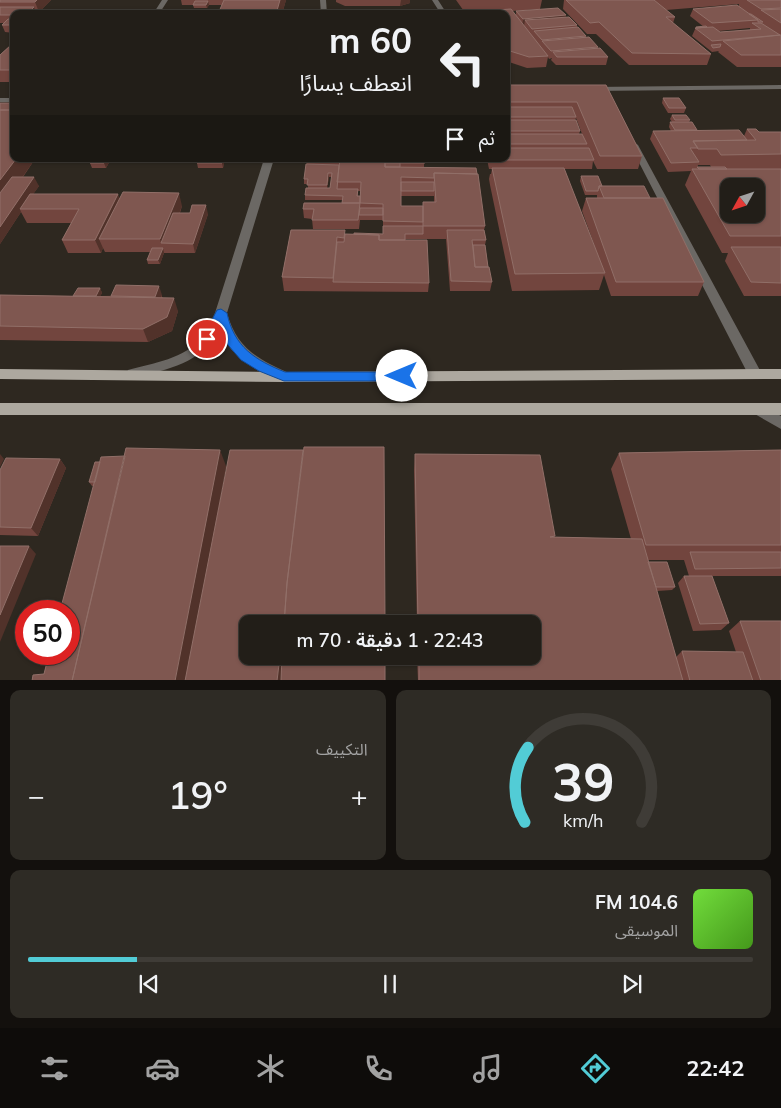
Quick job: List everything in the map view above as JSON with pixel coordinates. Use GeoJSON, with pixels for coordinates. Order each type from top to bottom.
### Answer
{"type":"FeatureCollection","features":[{"type":"Feature","properties":{"kind":"main road"},"geometry":{"type":"LineString","coordinates":[[0,374],[284,377],[781,374]]}},
{"type":"Feature","properties":{"kind":"main road"},"geometry":{"type":"LineString","coordinates":[[0,408],[781,409]]}},
{"type":"Feature","properties":{"kind":"street"},"geometry":{"type":"LineString","coordinates":[[585,89],[607,94],[781,88]]}},
{"type":"Feature","properties":{"kind":"street"},"geometry":{"type":"LineString","coordinates":[[627,133],[755,374]]}},
{"type":"Feature","properties":{"kind":"street"},"geometry":{"type":"LineString","coordinates":[[133,374],[169,364],[198,349],[207,339],[221,313],[268,162]]}},
{"type":"Feature","properties":{"kind":"street"},"geometry":{"type":"LineString","coordinates":[[221,313],[224,327],[232,342],[245,357],[263,368],[284,377]]}},
{"type":"Feature","properties":{"kind":"street"},"geometry":{"type":"LineString","coordinates":[[758,409],[781,423]]}},
{"type":"Feature","properties":{"kind":"building"},"geometry":{"type":"Polygon","coordinates":[[[0,0],[37,0],[35,2],[0,2],[0,0]]]}},
{"type":"Feature","properties":{"kind":"building"},"geometry":{"type":"Polygon","coordinates":[[[224,0],[280,0],[277,10],[220,10],[224,0]]]}},
{"type":"Feature","properties":{"kind":"building"},"geometry":{"type":"Polygon","coordinates":[[[566,0],[654,0],[675,17],[666,17],[711,54],[632,53],[599,22],[590,23],[566,0]]]}},
{"type":"Feature","properties":{"kind":"building"},"geometry":{"type":"Polygon","coordinates":[[[747,0],[781,0],[781,8],[761,9],[747,0]]]}},
{"type":"Feature","properties":{"kind":"building"},"geometry":{"type":"Polygon","coordinates":[[[195,1],[208,1],[206,5],[193,5],[195,1]]]}},
{"type":"Feature","properties":{"kind":"building"},"geometry":{"type":"Polygon","coordinates":[[[737,5],[758,20],[712,23],[693,9],[737,5]]]}},
{"type":"Feature","properties":{"kind":"building"},"geometry":{"type":"Polygon","coordinates":[[[0,7],[34,7],[31,10],[10,10],[10,15],[0,15],[0,7]]]}},
{"type":"Feature","properties":{"kind":"building"},"geometry":{"type":"Polygon","coordinates":[[[558,8],[566,15],[523,19],[516,11],[558,8]]]}},
{"type":"Feature","properties":{"kind":"building"},"geometry":{"type":"Polygon","coordinates":[[[511,9],[548,56],[529,57],[510,51],[510,10],[496,10],[511,9]]]}},
{"type":"Feature","properties":{"kind":"building"},"geometry":{"type":"Polygon","coordinates":[[[781,9],[781,23],[761,10],[781,9]]]}},
{"type":"Feature","properties":{"kind":"building"},"geometry":{"type":"Polygon","coordinates":[[[749,14],[751,14],[763,22],[758,22],[749,14]]]}},
{"type":"Feature","properties":{"kind":"building"},"geometry":{"type":"Polygon","coordinates":[[[569,17],[577,25],[532,29],[525,20],[569,17]]]}},
{"type":"Feature","properties":{"kind":"building"},"geometry":{"type":"Polygon","coordinates":[[[8,19],[10,19],[10,25],[2,25],[8,19]]]}},
{"type":"Feature","properties":{"kind":"building"},"geometry":{"type":"Polygon","coordinates":[[[752,23],[761,23],[780,35],[712,41],[695,28],[713,27],[720,32],[761,29],[752,23]]]}},
{"type":"Feature","properties":{"kind":"building"},"geometry":{"type":"Polygon","coordinates":[[[578,27],[586,36],[542,40],[534,31],[578,27]]]}},
{"type":"Feature","properties":{"kind":"building"},"geometry":{"type":"Polygon","coordinates":[[[781,35],[781,55],[741,55],[723,41],[781,35]]]}},
{"type":"Feature","properties":{"kind":"building"},"geometry":{"type":"Polygon","coordinates":[[[589,37],[598,47],[551,51],[542,41],[589,37]]]}},
{"type":"Feature","properties":{"kind":"building"},"geometry":{"type":"Polygon","coordinates":[[[721,44],[720,47],[713,48],[711,45],[721,44]]]}},
{"type":"Feature","properties":{"kind":"building"},"geometry":{"type":"Polygon","coordinates":[[[10,46],[10,70],[0,70],[0,55],[10,46]]]}},
{"type":"Feature","properties":{"kind":"building"},"geometry":{"type":"Polygon","coordinates":[[[600,48],[608,57],[557,57],[553,52],[600,48]]]}},
{"type":"Feature","properties":{"kind":"building"},"geometry":{"type":"Polygon","coordinates":[[[510,85],[606,85],[642,156],[600,156],[577,102],[510,102],[510,85]]]}},
{"type":"Feature","properties":{"kind":"building"},"geometry":{"type":"Polygon","coordinates":[[[663,98],[679,98],[686,108],[669,108],[663,98]]]}},
{"type":"Feature","properties":{"kind":"building"},"geometry":{"type":"Polygon","coordinates":[[[0,103],[10,103],[10,110],[0,110],[0,103]]]}},
{"type":"Feature","properties":{"kind":"building"},"geometry":{"type":"Polygon","coordinates":[[[510,107],[572,107],[576,117],[510,117],[510,107]]]}},
{"type":"Feature","properties":{"kind":"building"},"geometry":{"type":"Polygon","coordinates":[[[0,110],[10,110],[10,162],[14,162],[0,180],[0,110]]]}},
{"type":"Feature","properties":{"kind":"building"},"geometry":{"type":"Polygon","coordinates":[[[672,115],[686,115],[690,120],[675,120],[672,115]]]}},
{"type":"Feature","properties":{"kind":"building"},"geometry":{"type":"Polygon","coordinates":[[[510,120],[576,120],[580,131],[510,131],[510,120]]]}},
{"type":"Feature","properties":{"kind":"building"},"geometry":{"type":"Polygon","coordinates":[[[670,122],[692,122],[697,130],[675,130],[670,122]]]}},
{"type":"Feature","properties":{"kind":"building"},"geometry":{"type":"Polygon","coordinates":[[[747,129],[756,129],[759,132],[781,132],[781,154],[721,155],[717,149],[698,149],[693,141],[756,140],[747,129]]]}},
{"type":"Feature","properties":{"kind":"building"},"geometry":{"type":"Polygon","coordinates":[[[739,130],[747,140],[693,141],[698,148],[690,148],[699,162],[671,163],[653,131],[739,130]]]}},
{"type":"Feature","properties":{"kind":"building"},"geometry":{"type":"Polygon","coordinates":[[[510,134],[582,134],[587,144],[510,144],[510,134]]]}},
{"type":"Feature","properties":{"kind":"building"},"geometry":{"type":"Polygon","coordinates":[[[510,148],[589,148],[594,160],[510,160],[510,148]]]}},
{"type":"Feature","properties":{"kind":"building"},"geometry":{"type":"Polygon","coordinates":[[[197,162],[222,162],[222,163],[197,162]]]}},
{"type":"Feature","properties":{"kind":"building"},"geometry":{"type":"Polygon","coordinates":[[[340,162],[385,162],[385,167],[476,168],[477,174],[434,173],[434,178],[401,177],[401,206],[423,206],[423,222],[383,221],[383,204],[360,203],[361,182],[337,182],[340,162]]]}},
{"type":"Feature","properties":{"kind":"building"},"geometry":{"type":"Polygon","coordinates":[[[425,162],[425,163],[400,163],[425,162]]]}},
{"type":"Feature","properties":{"kind":"building"},"geometry":{"type":"Polygon","coordinates":[[[385,163],[400,163],[400,167],[385,167],[385,163]]]}},
{"type":"Feature","properties":{"kind":"building"},"geometry":{"type":"Polygon","coordinates":[[[306,164],[339,165],[337,189],[358,189],[357,196],[360,196],[360,203],[342,203],[343,196],[305,195],[306,188],[330,188],[332,173],[328,173],[327,185],[307,185],[308,179],[304,179],[306,164]]]}},
{"type":"Feature","properties":{"kind":"building"},"geometry":{"type":"Polygon","coordinates":[[[697,167],[725,167],[727,169],[699,169],[697,167]]]}},
{"type":"Feature","properties":{"kind":"building"},"geometry":{"type":"Polygon","coordinates":[[[492,168],[564,168],[605,273],[515,274],[492,168]]]}},
{"type":"Feature","properties":{"kind":"building"},"geometry":{"type":"Polygon","coordinates":[[[692,169],[781,169],[781,236],[730,236],[723,223],[765,223],[765,178],[720,178],[720,218],[692,169]]]}},
{"type":"Feature","properties":{"kind":"building"},"geometry":{"type":"Polygon","coordinates":[[[434,173],[478,174],[485,226],[423,226],[423,202],[436,202],[434,173]]]}},
{"type":"Feature","properties":{"kind":"building"},"geometry":{"type":"Polygon","coordinates":[[[581,176],[598,176],[602,186],[599,186],[598,191],[586,191],[581,176]]]}},
{"type":"Feature","properties":{"kind":"building"},"geometry":{"type":"Polygon","coordinates":[[[12,177],[34,177],[0,227],[0,193],[12,177]]]}},
{"type":"Feature","properties":{"kind":"building"},"geometry":{"type":"Polygon","coordinates":[[[401,182],[434,182],[434,191],[401,191],[401,182]]]}},
{"type":"Feature","properties":{"kind":"building"},"geometry":{"type":"Polygon","coordinates":[[[599,186],[644,186],[650,198],[604,198],[599,186]]]}},
{"type":"Feature","properties":{"kind":"building"},"geometry":{"type":"Polygon","coordinates":[[[123,192],[179,193],[160,239],[99,239],[123,192]]]}},
{"type":"Feature","properties":{"kind":"building"},"geometry":{"type":"Polygon","coordinates":[[[30,194],[118,194],[95,240],[62,240],[79,209],[20,209],[30,194]]]}},
{"type":"Feature","properties":{"kind":"building"},"geometry":{"type":"Polygon","coordinates":[[[586,198],[663,198],[704,282],[616,282],[586,198]]]}},
{"type":"Feature","properties":{"kind":"building"},"geometry":{"type":"Polygon","coordinates":[[[304,203],[360,203],[358,220],[312,220],[314,209],[303,209],[304,203]]]}},
{"type":"Feature","properties":{"kind":"building"},"geometry":{"type":"Polygon","coordinates":[[[192,205],[206,205],[193,244],[161,243],[173,213],[190,213],[192,205]]]}},
{"type":"Feature","properties":{"kind":"building"},"geometry":{"type":"Polygon","coordinates":[[[360,208],[383,208],[383,215],[359,215],[360,208]]]}},
{"type":"Feature","properties":{"kind":"building"},"geometry":{"type":"Polygon","coordinates":[[[383,226],[423,226],[423,234],[405,234],[405,240],[379,240],[379,235],[354,234],[383,234],[383,226]]]}},
{"type":"Feature","properties":{"kind":"building"},"geometry":{"type":"Polygon","coordinates":[[[291,230],[345,230],[344,238],[337,237],[333,278],[282,277],[291,230]]]}},
{"type":"Feature","properties":{"kind":"building"},"geometry":{"type":"Polygon","coordinates":[[[447,230],[484,230],[486,240],[472,240],[475,267],[489,267],[492,282],[451,281],[447,230]]]}},
{"type":"Feature","properties":{"kind":"building"},"geometry":{"type":"Polygon","coordinates":[[[345,234],[379,235],[379,240],[427,240],[429,283],[333,282],[337,242],[344,242],[345,234]]]}},
{"type":"Feature","properties":{"kind":"building"},"geometry":{"type":"Polygon","coordinates":[[[473,245],[485,245],[488,267],[475,267],[473,245]]]}},
{"type":"Feature","properties":{"kind":"building"},"geometry":{"type":"Polygon","coordinates":[[[731,247],[781,247],[781,283],[751,282],[731,247]]]}},
{"type":"Feature","properties":{"kind":"building"},"geometry":{"type":"Polygon","coordinates":[[[152,248],[163,248],[158,260],[147,260],[152,248]]]}},
{"type":"Feature","properties":{"kind":"building"},"geometry":{"type":"Polygon","coordinates":[[[116,285],[159,286],[155,297],[111,296],[116,285]]]}},
{"type":"Feature","properties":{"kind":"building"},"geometry":{"type":"Polygon","coordinates":[[[78,288],[100,288],[96,296],[73,296],[78,288]]]}},
{"type":"Feature","properties":{"kind":"building"},"geometry":{"type":"Polygon","coordinates":[[[0,295],[174,298],[167,317],[143,329],[0,326],[0,295]]]}},
{"type":"Feature","properties":{"kind":"building"},"geometry":{"type":"Polygon","coordinates":[[[304,447],[384,447],[385,615],[285,615],[304,447]]]}},
{"type":"Feature","properties":{"kind":"building"},"geometry":{"type":"Polygon","coordinates":[[[126,448],[220,450],[175,680],[72,680],[76,665],[80,665],[80,646],[126,448]]]}},
{"type":"Feature","properties":{"kind":"building"},"geometry":{"type":"Polygon","coordinates":[[[230,450],[303,450],[285,615],[239,615],[239,665],[279,665],[277,680],[185,680],[230,450]]]}},
{"type":"Feature","properties":{"kind":"building"},"geometry":{"type":"Polygon","coordinates":[[[781,450],[781,545],[646,545],[619,453],[781,450]]]}},
{"type":"Feature","properties":{"kind":"building"},"geometry":{"type":"Polygon","coordinates":[[[415,454],[540,455],[555,536],[550,537],[642,539],[683,680],[419,680],[419,665],[541,665],[541,615],[418,615],[415,454]]]}},
{"type":"Feature","properties":{"kind":"building"},"geometry":{"type":"Polygon","coordinates":[[[125,456],[80,647],[80,600],[63,600],[101,457],[125,456]]]}},
{"type":"Feature","properties":{"kind":"building"},"geometry":{"type":"Polygon","coordinates":[[[6,458],[60,459],[31,528],[0,527],[0,470],[6,458]]]}},
{"type":"Feature","properties":{"kind":"building"},"geometry":{"type":"Polygon","coordinates":[[[95,462],[100,462],[95,482],[89,482],[95,462]]]}},
{"type":"Feature","properties":{"kind":"building"},"geometry":{"type":"Polygon","coordinates":[[[0,546],[29,546],[0,615],[0,546]]]}},
{"type":"Feature","properties":{"kind":"building"},"geometry":{"type":"Polygon","coordinates":[[[690,552],[781,552],[781,568],[695,569],[690,552]]]}},
{"type":"Feature","properties":{"kind":"building"},"geometry":{"type":"Polygon","coordinates":[[[648,562],[667,562],[675,587],[656,587],[648,562]]]}},
{"type":"Feature","properties":{"kind":"building"},"geometry":{"type":"Polygon","coordinates":[[[684,576],[712,576],[729,623],[700,624],[684,576]]]}},
{"type":"Feature","properties":{"kind":"building"},"geometry":{"type":"Polygon","coordinates":[[[740,621],[781,621],[781,680],[761,680],[740,621]]]}},
{"type":"Feature","properties":{"kind":"building"},"geometry":{"type":"Polygon","coordinates":[[[682,651],[743,652],[753,680],[690,680],[682,651]]]}},
{"type":"Feature","properties":{"kind":"building"},"geometry":{"type":"Polygon","coordinates":[[[46,665],[76,665],[72,680],[32,680],[33,675],[44,674],[46,665]]]}},
{"type":"Feature","properties":{"kind":"building"},"geometry":{"type":"Polygon","coordinates":[[[282,665],[385,665],[385,680],[281,680],[282,665]]]}},
{"type":"Feature","properties":{"kind":"route"},"geometry":{"type":"LineString","coordinates":[[207,339],[221,313],[224,327],[232,342],[245,357],[263,368],[284,377],[402,376]]}}]}
